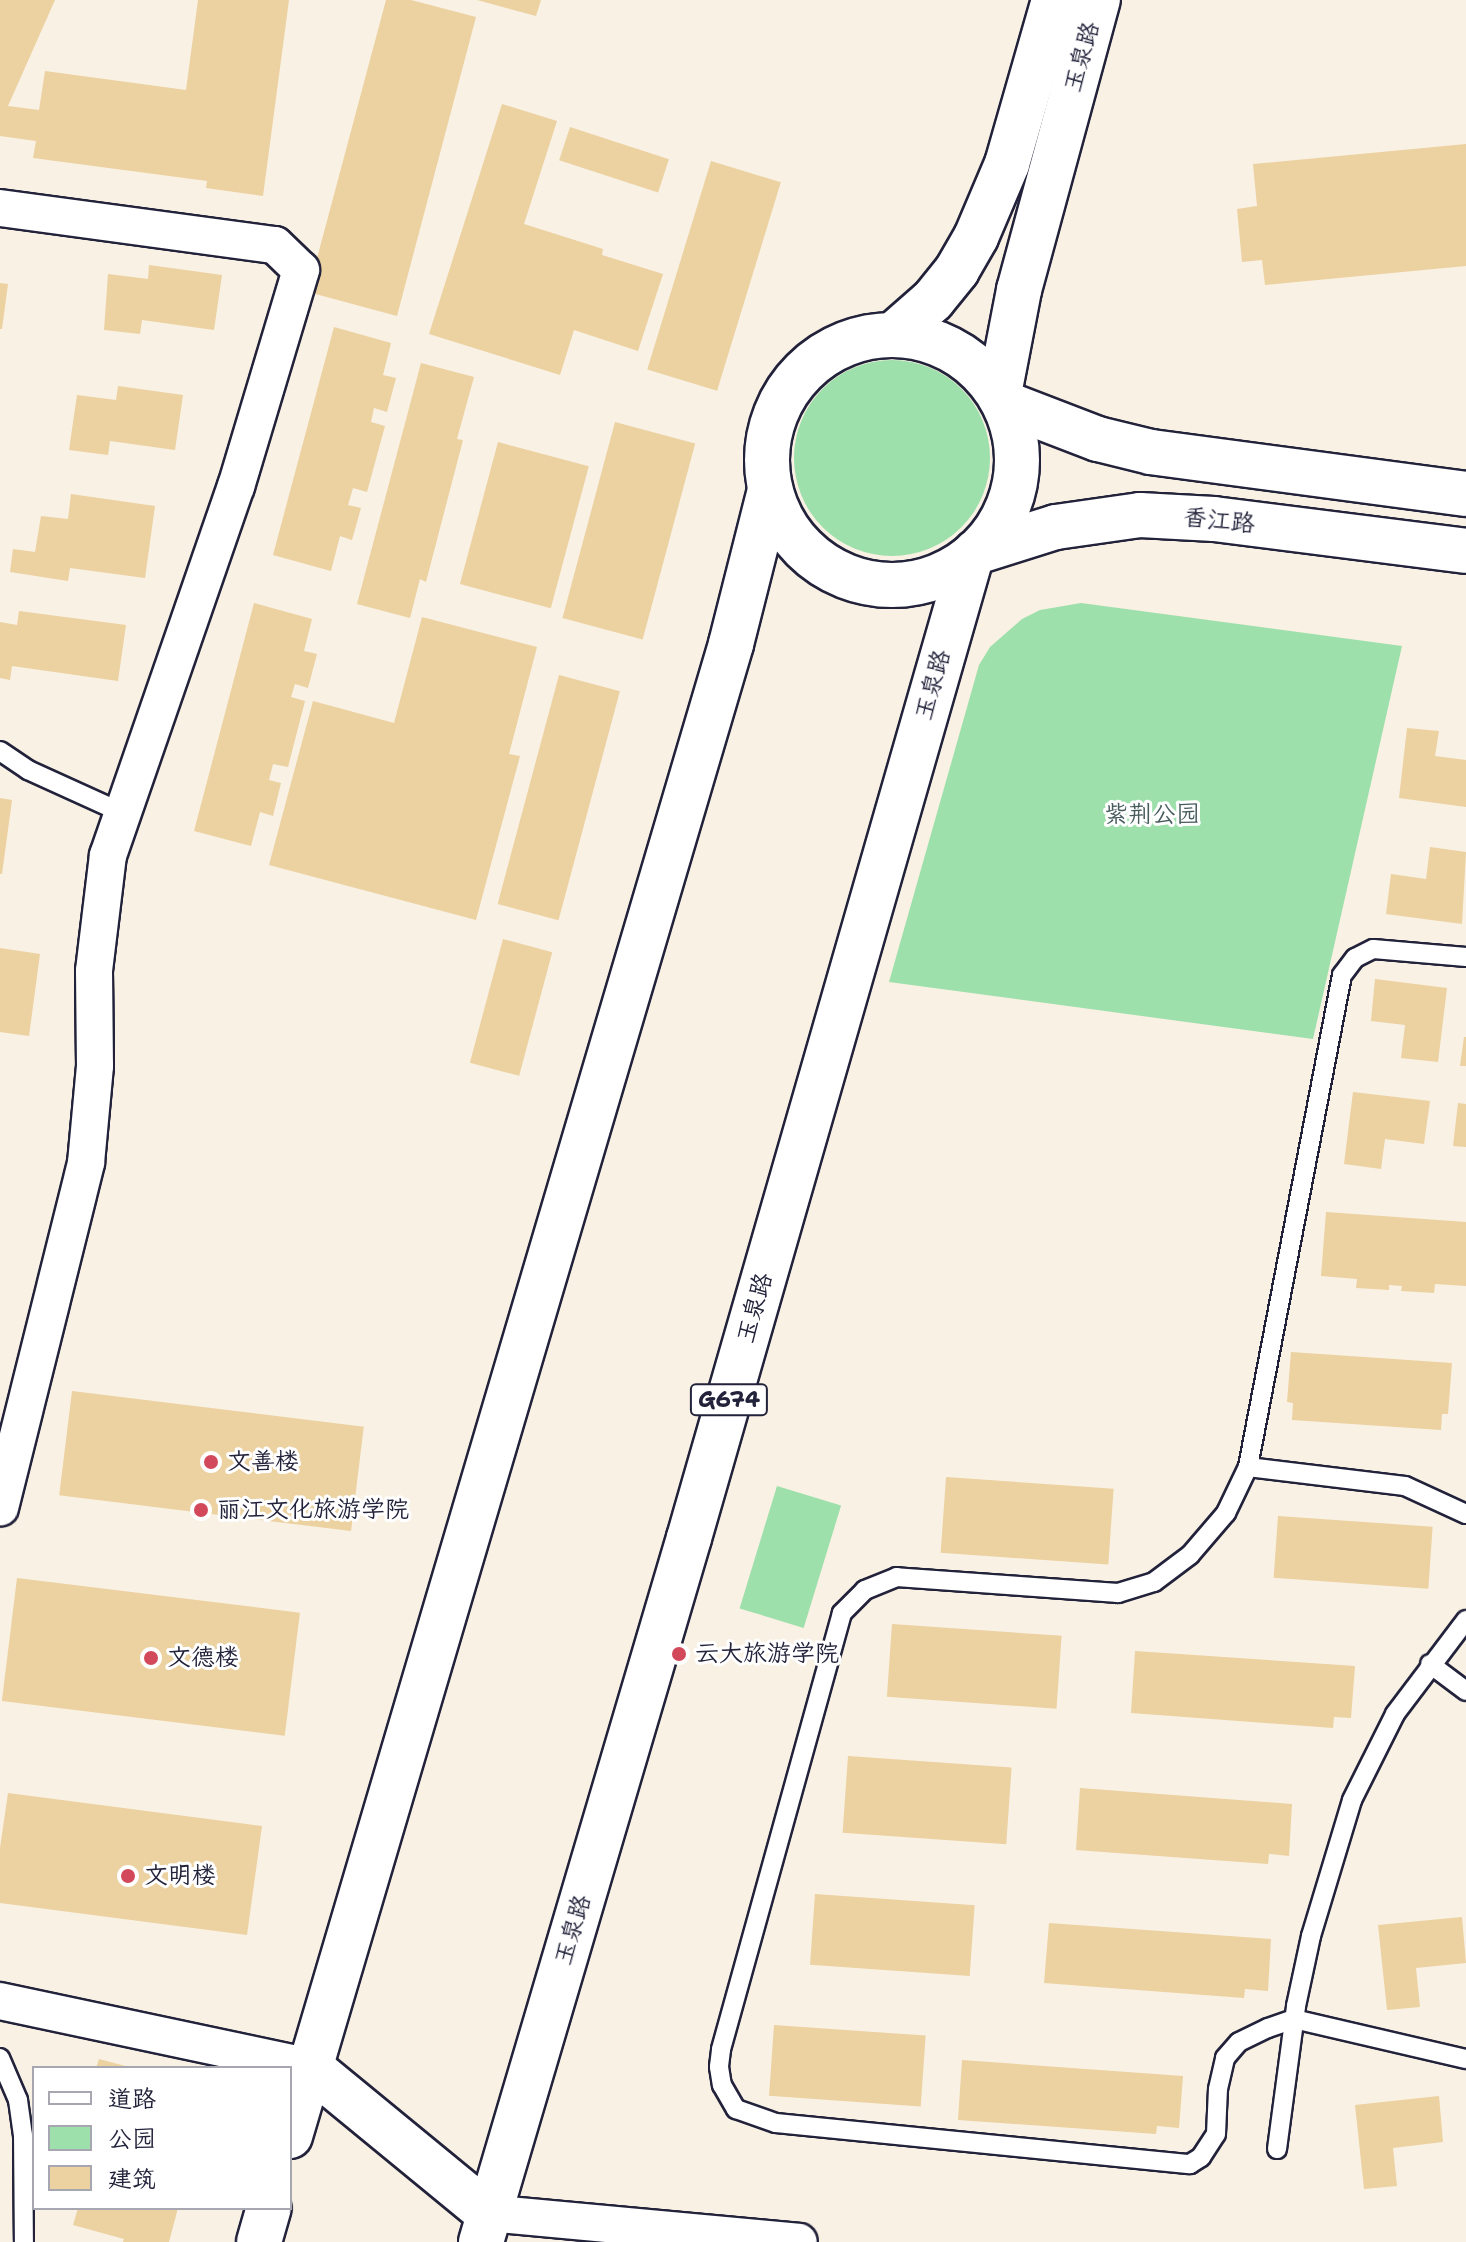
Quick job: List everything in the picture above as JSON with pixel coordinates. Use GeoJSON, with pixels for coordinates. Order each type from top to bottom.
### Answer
{"type":"FeatureCollection","features":[{"type":"Feature","properties":{"kind":"main road","name":"玉泉路"},"geometry":{"type":"LineString","coordinates":[[893,335],[933,300],[957,270],[976,237],[1007,164],[1054,0]]}},
{"type":"Feature","properties":{"kind":"main road","name":"玉泉路"},"geometry":{"type":"LineString","coordinates":[[1001,399],[1019,290],[1098,0]]}},
{"type":"Feature","properties":{"kind":"main road"},"geometry":{"type":"LineString","coordinates":[[292,2129],[731,644],[770,490],[768,438],[787,390],[825,353],[848,342],[893,335],[934,341],[960,354],[983,372],[1012,423],[1018,452],[1016,482],[1007,511],[974,555],[931,579],[909,584],[863,581],[821,563],[803,549],[789,531],[770,490]]}},
{"type":"Feature","properties":{"kind":"main road"},"geometry":{"type":"LineString","coordinates":[[1001,399],[1098,439],[1151,452],[1466,494]]}},
{"type":"Feature","properties":{"kind":"main road","name":"香江路"},"geometry":{"type":"LineString","coordinates":[[974,555],[1056,527],[1140,515],[1214,519],[1466,551]]}},
{"type":"Feature","properties":{"kind":"main road","name":"玉泉路"},"geometry":{"type":"LineString","coordinates":[[485,2228],[974,555]]}},
{"type":"Feature","properties":{"kind":"main road"},"geometry":{"type":"LineString","coordinates":[[310,2067],[485,2228]]}},
{"type":"Feature","properties":{"kind":"main road"},"geometry":{"type":"LineString","coordinates":[[259,2242],[268,2210]]}},
{"type":"Feature","properties":{"kind":"street"},"geometry":{"type":"LineString","coordinates":[[0,208],[275,245],[301,270],[236,486],[108,855],[94,971],[95,1066],[86,1163],[8,1441],[0,1507]]}},
{"type":"Feature","properties":{"kind":"street"},"geometry":{"type":"LineString","coordinates":[[0,2001],[310,2067]]}},
{"type":"Feature","properties":{"kind":"street"},"geometry":{"type":"LineString","coordinates":[[485,2228],[799,2242]]}},
{"type":"Feature","properties":{"kind":"lane"},"geometry":{"type":"LineString","coordinates":[[0,751],[28,770],[123,813]]}},
{"type":"Feature","properties":{"kind":"lane"},"geometry":{"type":"LineString","coordinates":[[1466,957],[1373,949],[1355,958],[1342,975],[1248,1467],[1239,1490],[1211,1533],[1190,1555],[1140,1588],[1096,1593],[897,1577],[865,1590],[842,1613],[721,2050],[719,2067],[722,2085],[736,2109],[776,2123],[1190,2164],[1211,2146],[1216,2134],[1218,2089],[1225,2058],[1231,2049],[1294,2019],[1466,2059]]}},
{"type":"Feature","properties":{"kind":"lane"},"geometry":{"type":"LineString","coordinates":[[1248,1467],[1405,1486],[1466,1514]]}},
{"type":"Feature","properties":{"kind":"lane"},"geometry":{"type":"LineString","coordinates":[[1277,2149],[1294,2019],[1315,1921],[1352,1800],[1395,1714],[1466,1620]]}},
{"type":"Feature","properties":{"kind":"lane"},"geometry":{"type":"LineString","coordinates":[[1430,1664],[1466,1691]]}},
{"type":"Feature","properties":{"kind":"lane"},"geometry":{"type":"LineString","coordinates":[[0,2058],[18,2100],[23,2135],[26,2169],[24,2242]]}},
{"type":"Feature","properties":{"kind":"green space"},"geometry":{"type":"Polygon","coordinates":[[[892,360],[911,361],[930,367],[962,388],[983,420],[989,439],[989,477],[983,496],[962,528],[930,549],[911,555],[892,556],[873,555],[854,549],[822,528],[801,496],[795,477],[794,458],[795,439],[801,420],[822,388],[854,367],[873,361],[892,360]]]}},
{"type":"Feature","properties":{"kind":"green space","name":"紫荆公园"},"geometry":{"type":"Polygon","coordinates":[[[1081,603],[1402,646],[1313,1039],[889,982],[979,665],[990,647],[1022,619],[1040,610],[1081,603]]]}},
{"type":"Feature","properties":{"kind":"green space"},"geometry":{"type":"Polygon","coordinates":[[[777,1486],[841,1506],[804,1628],[740,1608],[777,1486]]]}},
{"type":"Feature","properties":{"kind":"building"},"geometry":{"type":"Polygon","coordinates":[[[0,0],[55,0],[8,106],[39,110],[45,71],[186,90],[198,0],[289,0],[263,196],[206,188],[207,181],[33,158],[36,141],[0,136],[0,0]]]}},
{"type":"Feature","properties":{"kind":"building"},"geometry":{"type":"Polygon","coordinates":[[[386,0],[411,0],[476,17],[397,316],[308,292],[386,0]]]}},
{"type":"Feature","properties":{"kind":"building"},"geometry":{"type":"Polygon","coordinates":[[[477,0],[541,0],[536,16],[477,0]]]}},
{"type":"Feature","properties":{"kind":"building"},"geometry":{"type":"Polygon","coordinates":[[[502,104],[557,121],[524,224],[603,249],[602,255],[663,274],[638,351],[574,330],[560,375],[429,334],[502,104]]]}},
{"type":"Feature","properties":{"kind":"building"},"geometry":{"type":"Polygon","coordinates":[[[570,127],[669,159],[658,192],[559,160],[570,127]]]}},
{"type":"Feature","properties":{"kind":"building"},"geometry":{"type":"Polygon","coordinates":[[[1466,144],[1466,266],[1265,285],[1262,260],[1242,262],[1237,209],[1257,206],[1253,164],[1466,144]]]}},
{"type":"Feature","properties":{"kind":"building"},"geometry":{"type":"Polygon","coordinates":[[[711,161],[781,182],[717,391],[647,369],[711,161]]]}},
{"type":"Feature","properties":{"kind":"building"},"geometry":{"type":"Polygon","coordinates":[[[149,265],[222,275],[214,330],[142,320],[140,334],[104,330],[108,274],[148,279],[149,265]]]}},
{"type":"Feature","properties":{"kind":"building"},"geometry":{"type":"Polygon","coordinates":[[[0,283],[8,284],[2,329],[0,329],[0,283]]]}},
{"type":"Feature","properties":{"kind":"building"},"geometry":{"type":"Polygon","coordinates":[[[334,327],[391,343],[383,375],[396,378],[387,412],[374,408],[371,422],[385,426],[367,492],[353,488],[348,505],[361,508],[352,540],[340,536],[331,571],[273,555],[334,327]]]}},
{"type":"Feature","properties":{"kind":"building"},"geometry":{"type":"Polygon","coordinates":[[[421,363],[474,377],[457,439],[463,440],[426,582],[420,579],[410,618],[357,604],[421,363]]]}},
{"type":"Feature","properties":{"kind":"building"},"geometry":{"type":"Polygon","coordinates":[[[118,386],[183,395],[175,450],[110,441],[108,455],[69,450],[77,395],[116,400],[118,386]]]}},
{"type":"Feature","properties":{"kind":"building"},"geometry":{"type":"Polygon","coordinates":[[[615,422],[695,443],[643,640],[562,618],[615,422]]]}},
{"type":"Feature","properties":{"kind":"building"},"geometry":{"type":"Polygon","coordinates":[[[498,442],[589,466],[551,608],[460,584],[498,442]]]}},
{"type":"Feature","properties":{"kind":"building"},"geometry":{"type":"Polygon","coordinates":[[[71,494],[155,506],[145,578],[70,568],[68,581],[10,572],[13,549],[35,552],[41,516],[68,519],[71,494]]]}},
{"type":"Feature","properties":{"kind":"building"},"geometry":{"type":"Polygon","coordinates":[[[254,603],[312,619],[304,651],[317,654],[308,688],[295,684],[291,697],[305,701],[288,767],[273,764],[269,780],[281,783],[273,816],[260,812],[251,846],[194,831],[254,603]]]}},
{"type":"Feature","properties":{"kind":"building"},"geometry":{"type":"Polygon","coordinates":[[[19,611],[126,625],[118,681],[12,666],[10,680],[0,678],[0,622],[17,625],[19,611]]]}},
{"type":"Feature","properties":{"kind":"building"},"geometry":{"type":"Polygon","coordinates":[[[422,617],[537,647],[509,754],[520,756],[476,920],[269,865],[313,701],[394,723],[422,617]]]}},
{"type":"Feature","properties":{"kind":"building"},"geometry":{"type":"Polygon","coordinates":[[[559,675],[620,691],[559,920],[498,904],[559,675]]]}},
{"type":"Feature","properties":{"kind":"building"},"geometry":{"type":"Polygon","coordinates":[[[1407,728],[1439,731],[1435,756],[1466,760],[1466,807],[1399,798],[1407,728]]]}},
{"type":"Feature","properties":{"kind":"building"},"geometry":{"type":"Polygon","coordinates":[[[0,798],[12,800],[2,874],[0,874],[0,798]]]}},
{"type":"Feature","properties":{"kind":"building"},"geometry":{"type":"Polygon","coordinates":[[[1430,847],[1466,852],[1462,924],[1386,914],[1391,874],[1426,879],[1430,847]]]}},
{"type":"Feature","properties":{"kind":"building"},"geometry":{"type":"Polygon","coordinates":[[[503,939],[552,952],[519,1076],[470,1063],[503,939]]]}},
{"type":"Feature","properties":{"kind":"building"},"geometry":{"type":"Polygon","coordinates":[[[0,948],[40,954],[29,1036],[0,1032],[0,948]]]}},
{"type":"Feature","properties":{"kind":"building"},"geometry":{"type":"Polygon","coordinates":[[[1375,979],[1447,988],[1438,1062],[1401,1058],[1405,1025],[1371,1021],[1375,979]]]}},
{"type":"Feature","properties":{"kind":"building"},"geometry":{"type":"Polygon","coordinates":[[[1464,1037],[1466,1066],[1460,1066],[1464,1037]]]}},
{"type":"Feature","properties":{"kind":"building"},"geometry":{"type":"Polygon","coordinates":[[[1353,1092],[1430,1101],[1424,1144],[1385,1139],[1381,1169],[1344,1164],[1353,1092]]]}},
{"type":"Feature","properties":{"kind":"building"},"geometry":{"type":"Polygon","coordinates":[[[1458,1103],[1466,1104],[1466,1147],[1453,1146],[1458,1103]]]}},
{"type":"Feature","properties":{"kind":"building"},"geometry":{"type":"Polygon","coordinates":[[[1326,1212],[1466,1222],[1466,1286],[1435,1284],[1434,1293],[1401,1291],[1402,1286],[1389,1285],[1389,1290],[1356,1288],[1357,1279],[1321,1276],[1326,1212]]]}},
{"type":"Feature","properties":{"kind":"building"},"geometry":{"type":"Polygon","coordinates":[[[1291,1352],[1452,1363],[1448,1414],[1442,1414],[1441,1430],[1292,1420],[1293,1403],[1287,1402],[1291,1352]]]}},
{"type":"Feature","properties":{"kind":"building","name":"文善楼"},"geometry":{"type":"Polygon","coordinates":[[[72,1391],[364,1427],[351,1531],[59,1495],[72,1391]]]}},
{"type":"Feature","properties":{"kind":"building"},"geometry":{"type":"Polygon","coordinates":[[[946,1477],[1114,1489],[1108,1565],[941,1553],[946,1477]]]}},
{"type":"Feature","properties":{"kind":"building"},"geometry":{"type":"Polygon","coordinates":[[[1278,1516],[1433,1527],[1428,1589],[1274,1578],[1278,1516]]]}},
{"type":"Feature","properties":{"kind":"building","name":"文德楼"},"geometry":{"type":"Polygon","coordinates":[[[17,1578],[300,1613],[285,1736],[2,1701],[17,1578]]]}},
{"type":"Feature","properties":{"kind":"building"},"geometry":{"type":"Polygon","coordinates":[[[892,1624],[1062,1636],[1056,1709],[887,1697],[892,1624]]]}},
{"type":"Feature","properties":{"kind":"building"},"geometry":{"type":"Polygon","coordinates":[[[1135,1651],[1355,1666],[1351,1718],[1334,1717],[1333,1728],[1131,1713],[1135,1651]]]}},
{"type":"Feature","properties":{"kind":"building"},"geometry":{"type":"Polygon","coordinates":[[[848,1756],[1012,1767],[1006,1844],[843,1833],[848,1756]]]}},
{"type":"Feature","properties":{"kind":"building"},"geometry":{"type":"Polygon","coordinates":[[[1080,1788],[1292,1804],[1289,1856],[1269,1854],[1268,1864],[1076,1850],[1080,1788]]]}},
{"type":"Feature","properties":{"kind":"building","name":"文明楼"},"geometry":{"type":"Polygon","coordinates":[[[8,1793],[262,1826],[247,1935],[0,1903],[0,1848],[8,1793]]]}},
{"type":"Feature","properties":{"kind":"building"},"geometry":{"type":"Polygon","coordinates":[[[815,1894],[975,1905],[970,1976],[810,1965],[815,1894]]]}},
{"type":"Feature","properties":{"kind":"building"},"geometry":{"type":"Polygon","coordinates":[[[1462,1917],[1466,1963],[1416,1968],[1420,2007],[1387,2010],[1378,1925],[1462,1917]]]}},
{"type":"Feature","properties":{"kind":"building"},"geometry":{"type":"Polygon","coordinates":[[[1049,1923],[1271,1939],[1268,1991],[1245,1989],[1244,1998],[1044,1983],[1049,1923]]]}},
{"type":"Feature","properties":{"kind":"building"},"geometry":{"type":"Polygon","coordinates":[[[774,2025],[926,2036],[921,2106],[769,2096],[774,2025]]]}},
{"type":"Feature","properties":{"kind":"building"},"geometry":{"type":"Polygon","coordinates":[[[99,2059],[125,2066],[97,2066],[99,2059]]]}},
{"type":"Feature","properties":{"kind":"building"},"geometry":{"type":"Polygon","coordinates":[[[962,2060],[1183,2076],[1179,2128],[1157,2126],[1156,2134],[958,2120],[962,2060]]]}},
{"type":"Feature","properties":{"kind":"building"},"geometry":{"type":"Polygon","coordinates":[[[1439,2096],[1443,2142],[1393,2148],[1397,2186],[1364,2189],[1355,2105],[1439,2096]]]}},
{"type":"Feature","properties":{"kind":"building"},"geometry":{"type":"Polygon","coordinates":[[[77,2210],[177,2210],[169,2242],[123,2242],[124,2239],[73,2225],[77,2210]]]}},
{"type":"Feature","properties":{"kind":"place","name":"文善楼"},"geometry":{"type":"Point","coordinates":[211,1462]}},
{"type":"Feature","properties":{"kind":"place","name":"丽江文化旅游学院"},"geometry":{"type":"Point","coordinates":[201,1510]}},
{"type":"Feature","properties":{"kind":"place","name":"云大旅游学院"},"geometry":{"type":"Point","coordinates":[679,1654]}},
{"type":"Feature","properties":{"kind":"place","name":"文德楼"},"geometry":{"type":"Point","coordinates":[151,1658]}},
{"type":"Feature","properties":{"kind":"place","name":"文明楼"},"geometry":{"type":"Point","coordinates":[128,1876]}}]}
